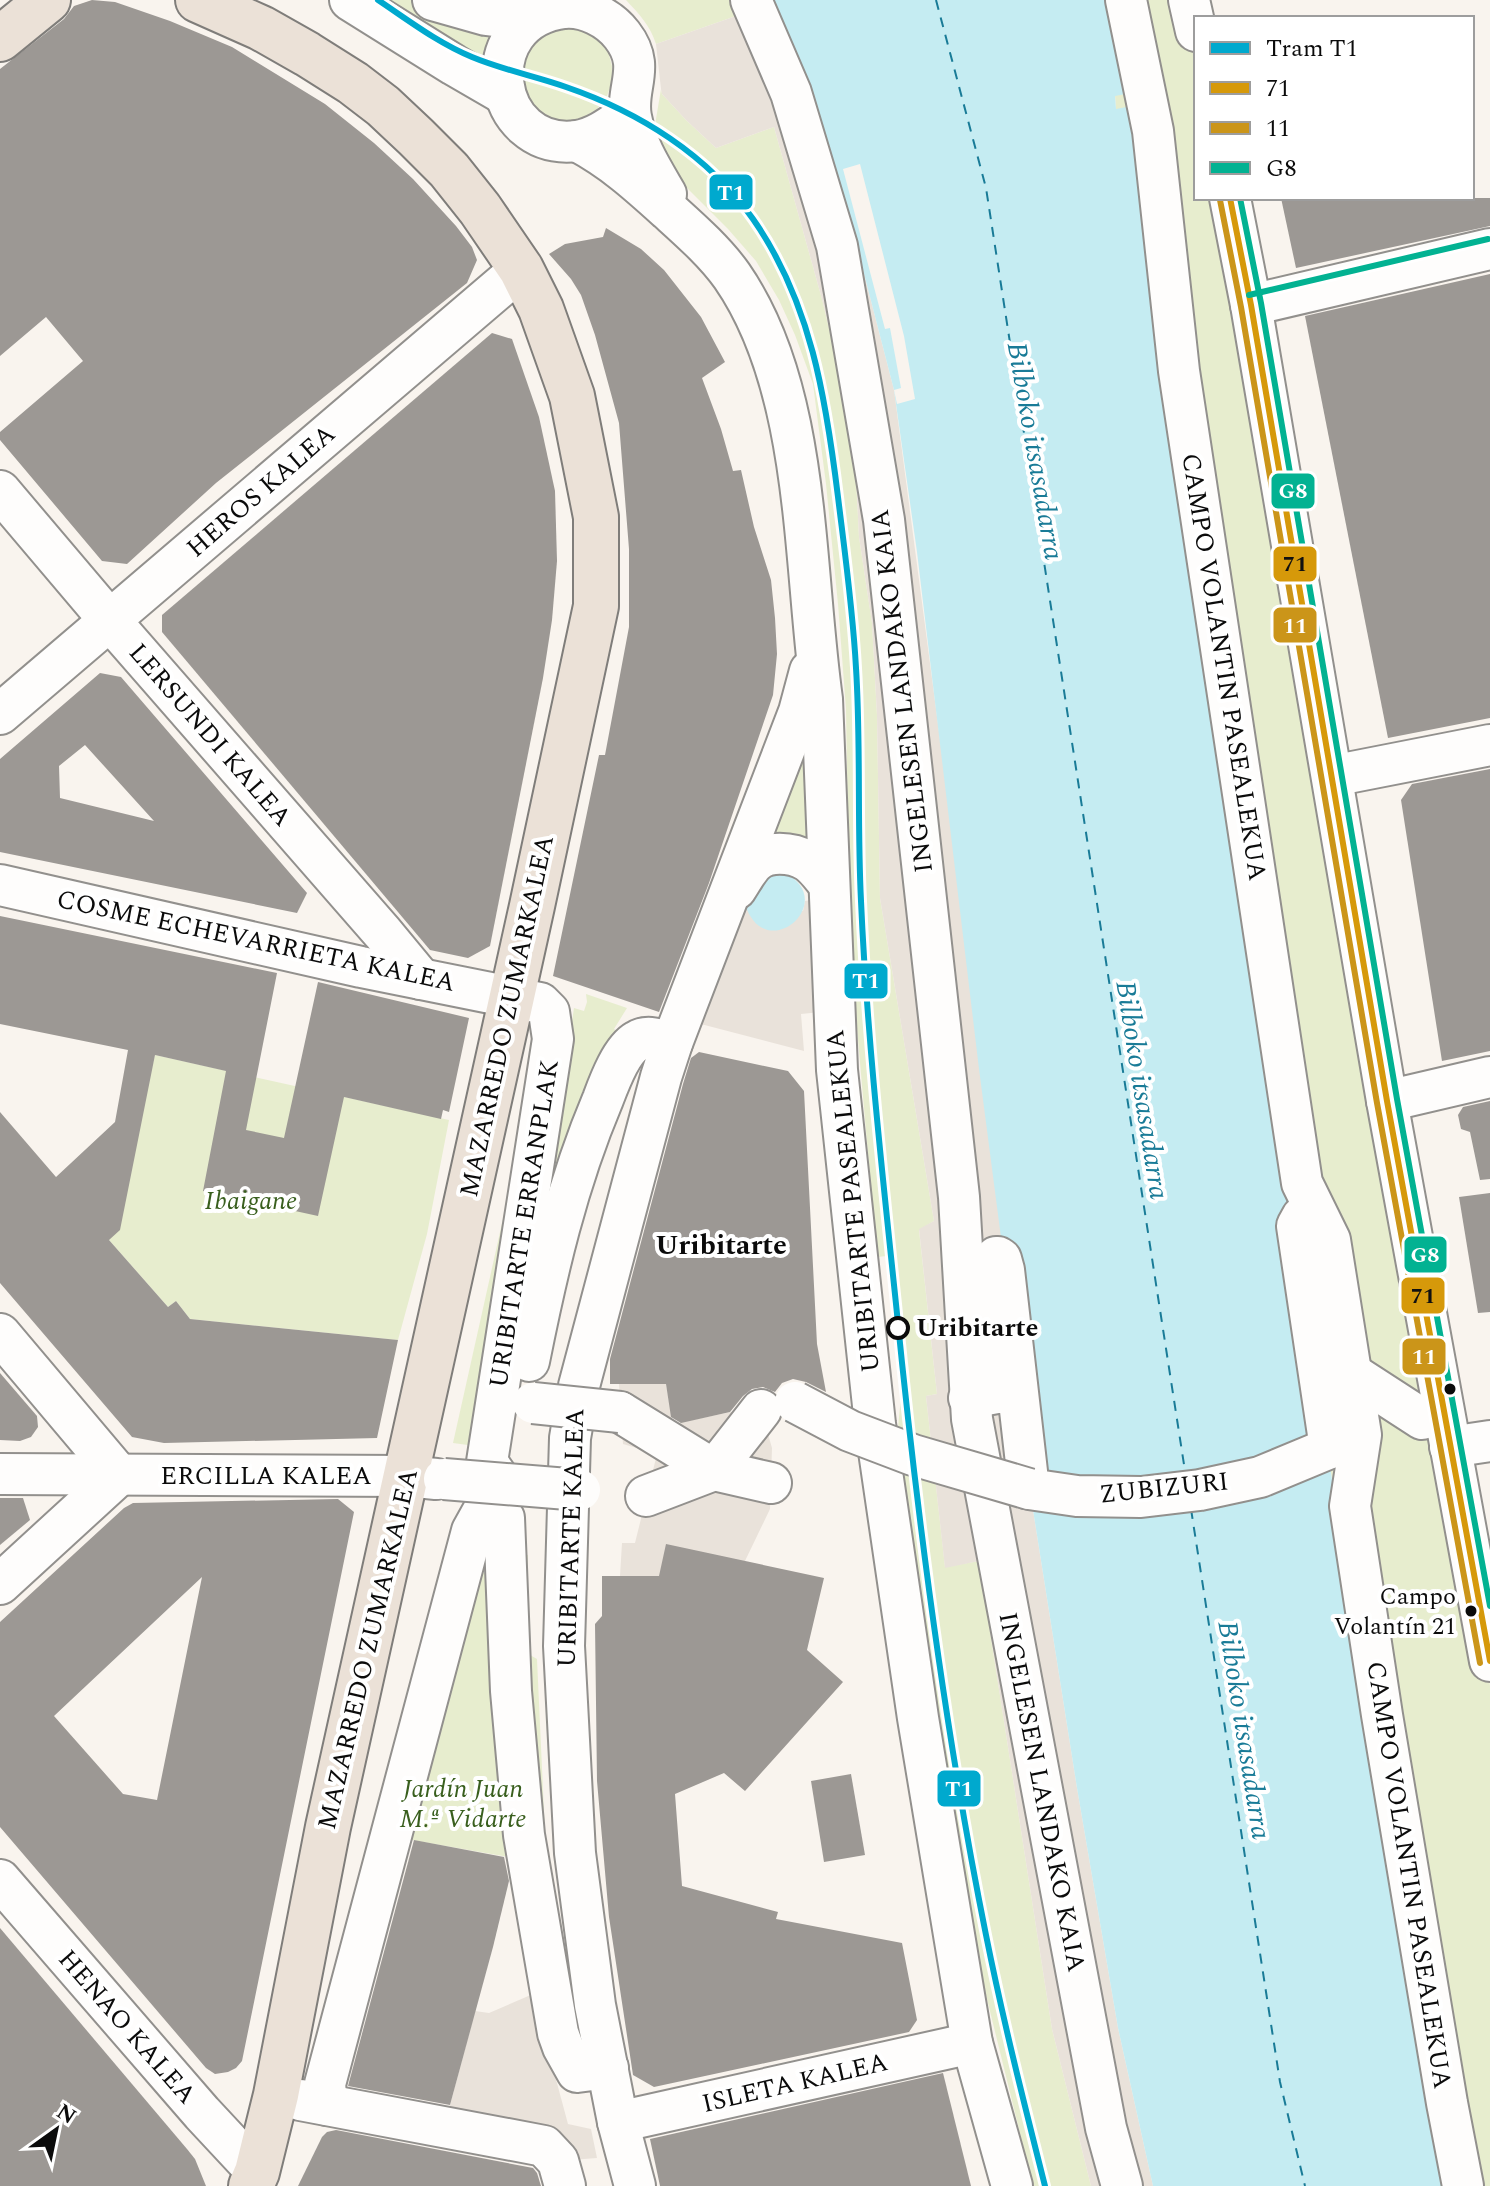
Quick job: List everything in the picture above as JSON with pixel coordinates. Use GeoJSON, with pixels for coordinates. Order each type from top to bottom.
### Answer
{"type":"FeatureCollection","features":[{"type":"Feature","properties":{"kind":"main road"},"geometry":{"type":"LineString","coordinates":[[0,9],[10,0]]}},
{"type":"Feature","properties":{"kind":"main road"},"geometry":{"type":"LineString","coordinates":[[0,39],[48,0]]}},
{"type":"Feature","properties":{"kind":"main road","name":"MAZARREDO ZUMARKALEA"},"geometry":{"type":"LineString","coordinates":[[198,0],[261,28],[353,83],[383,106],[449,170],[480,209],[521,269],[541,309],[572,396],[596,517],[596,606],[511,997],[426,1478],[328,1827],[276,2095],[254,2179]]}},
{"type":"Feature","properties":{"kind":"street"},"geometry":{"type":"LineString","coordinates":[[350,0],[504,94]]}},
{"type":"Feature","properties":{"kind":"street"},"geometry":{"type":"LineString","coordinates":[[433,0],[486,15],[529,20]]}},
{"type":"Feature","properties":{"kind":"street","name":"INGELESEN LANDAKO KAIA"},"geometry":{"type":"LineString","coordinates":[[751,0],[791,93],[837,246],[884,520],[959,1197],[1103,2112],[1122,2186]]}},
{"type":"Feature","properties":{"kind":"street","name":"CAMPO VOLANTIN PASEALEKUA"},"geometry":{"type":"LineString","coordinates":[[1126,0],[1153,131],[1179,371],[1302,1183],[1330,1240],[1335,1328],[1351,1373],[1361,1435],[1350,1506],[1382,1715],[1463,2186]]}},
{"type":"Feature","properties":{"kind":"street"},"geometry":{"type":"LineString","coordinates":[[1189,0],[1194,22]]}},
{"type":"Feature","properties":{"kind":"street"},"geometry":{"type":"LineString","coordinates":[[569,8],[589,11],[608,21],[623,36],[633,55],[636,75],[630,113],[596,136],[577,141],[559,141],[525,125],[512,111],[504,94],[502,68],[511,40],[529,20],[548,11],[569,8]]}},
{"type":"Feature","properties":{"kind":"street","name":"URIBITARTE PASEALEKUA"},"geometry":{"type":"LineString","coordinates":[[630,113],[643,154],[667,196],[693,232],[731,275],[759,323],[783,388],[798,471],[822,699],[837,1070],[875,1424],[918,1718],[972,2043],[1012,2186]]}},
{"type":"Feature","properties":{"kind":"street","name":"URIBITARTE PASEALEKUA"},"geometry":{"type":"LineString","coordinates":[[577,141],[622,169],[693,232]]}},
{"type":"Feature","properties":{"kind":"street"},"geometry":{"type":"LineString","coordinates":[[1230,200],[1387,1101],[1490,1661]]}},
{"type":"Feature","properties":{"kind":"street"},"geometry":{"type":"LineString","coordinates":[[1251,305],[1490,249]]}},
{"type":"Feature","properties":{"kind":"street","name":"HEROS KALEA"},"geometry":{"type":"LineString","coordinates":[[0,714],[521,269]]}},
{"type":"Feature","properties":{"kind":"street","name":"LERSUNDI KALEA"},"geometry":{"type":"LineString","coordinates":[[0,491],[421,979]]}},
{"type":"Feature","properties":{"kind":"street","name":"URIBITARTE KALEA"},"geometry":{"type":"LineString","coordinates":[[635,2186],[618,2122],[595,2005],[575,1853],[564,1646],[570,1438],[582,1371],[672,1043],[799,712],[815,651]]}},
{"type":"Feature","properties":{"kind":"street"},"geometry":{"type":"LineString","coordinates":[[1332,776],[1490,745]]}},
{"type":"Feature","properties":{"kind":"street","name":"URIBITARTE KALEA"},"geometry":{"type":"LineString","coordinates":[[724,907],[753,863],[763,856],[794,856],[808,862],[829,884]]}},
{"type":"Feature","properties":{"kind":"street","name":"COSME ECHEVARRIETA KALEA"},"geometry":{"type":"LineString","coordinates":[[0,885],[511,997]]}},
{"type":"Feature","properties":{"kind":"street","name":"URIBITARTE ERRANPLAK"},"geometry":{"type":"LineString","coordinates":[[511,997],[540,1003],[549,1012],[553,1039],[487,1462],[504,1518],[511,1691],[524,1835],[558,2033],[577,2072],[608,2068]]}},
{"type":"Feature","properties":{"kind":"street","name":"URIBITARTE ERRANPLAK"},"geometry":{"type":"LineString","coordinates":[[495,1490],[515,1448],[527,1403],[547,1272],[582,1151],[614,1072],[633,1043],[645,1037],[672,1043]]}},
{"type":"Feature","properties":{"kind":"street"},"geometry":{"type":"LineString","coordinates":[[1387,1101],[1490,1077]]}},
{"type":"Feature","properties":{"kind":"street","name":"ZUBIZURI"},"geometry":{"type":"LineString","coordinates":[[714,1470],[778,1406],[913,1455],[1029,1489],[1077,1496],[1141,1497],[1200,1490],[1260,1477],[1335,1445],[1297,1226],[1302,1217],[1335,1328]]}},
{"type":"Feature","properties":{"kind":"street"},"geometry":{"type":"LineString","coordinates":[[991,1409],[993,1266],[998,1257],[1004,1270],[1029,1489]]}},
{"type":"Feature","properties":{"kind":"street"},"geometry":{"type":"LineString","coordinates":[[0,1334],[119,1475],[0,1584]]}},
{"type":"Feature","properties":{"kind":"street"},"geometry":{"type":"LineString","coordinates":[[1351,1373],[1422,1419]]}},
{"type":"Feature","properties":{"kind":"street"},"geometry":{"type":"LineString","coordinates":[[527,1403],[620,1412],[714,1470],[771,1483]]}},
{"type":"Feature","properties":{"kind":"street"},"geometry":{"type":"LineString","coordinates":[[1450,1447],[1490,1441]]}},
{"type":"Feature","properties":{"kind":"street"},"geometry":{"type":"LineString","coordinates":[[646,1496],[714,1470]]}},
{"type":"Feature","properties":{"kind":"street","name":"ERCILLA KALEA"},"geometry":{"type":"LineString","coordinates":[[0,1474],[426,1478],[580,1490]]}},
{"type":"Feature","properties":{"kind":"street"},"geometry":{"type":"LineString","coordinates":[[327,2105],[325,2084],[472,1531],[495,1490]]}},
{"type":"Feature","properties":{"kind":"street","name":"HENAO KALEA"},"geometry":{"type":"LineString","coordinates":[[0,1880],[202,2113],[254,2179]]}},
{"type":"Feature","properties":{"kind":"street","name":"ISLETA KALEA"},"geometry":{"type":"LineString","coordinates":[[618,2122],[972,2043]]}},
{"type":"Feature","properties":{"kind":"street"},"geometry":{"type":"LineString","coordinates":[[276,2095],[544,2146],[558,2161],[565,2186]]}},
{"type":"Feature","properties":{"kind":"green space"},"geometry":{"type":"Polygon","coordinates":[[[350,0],[433,0],[505,17],[482,81],[350,0]]]}},
{"type":"Feature","properties":{"kind":"green space"},"geometry":{"type":"Polygon","coordinates":[[[626,0],[729,0],[736,16],[656,44],[647,25],[626,0]]]}},
{"type":"Feature","properties":{"kind":"green space"},"geometry":{"type":"Polygon","coordinates":[[[1110,0],[1196,0],[1194,200],[1229,200],[1475,1582],[1490,1686],[1490,2186],[1452,2186],[1339,1528],[1132,107],[1116,110],[1115,95],[1130,93],[1110,0]]]}},
{"type":"Feature","properties":{"kind":"green space"},"geometry":{"type":"Polygon","coordinates":[[[570,25],[585,29],[598,38],[608,51],[612,82],[607,96],[597,109],[569,121],[539,113],[520,89],[519,58],[539,33],[570,25]]]}},
{"type":"Feature","properties":{"kind":"green space"},"geometry":{"type":"Polygon","coordinates":[[[661,89],[686,120],[716,148],[774,127],[843,386],[856,477],[859,537],[872,623],[880,898],[934,1221],[919,1230],[937,1394],[926,1396],[945,1567],[979,1561],[1052,2029],[1091,2186],[1033,2186],[971,1934],[894,1468],[901,1397],[887,1256],[877,1257],[850,948],[846,709],[826,484],[813,384],[779,300],[756,261],[679,180],[659,141],[655,125],[661,89]]]}},
{"type":"Feature","properties":{"kind":"green space"},"geometry":{"type":"Polygon","coordinates":[[[813,693],[816,857],[769,838],[813,693]]]}},
{"type":"Feature","properties":{"kind":"green space"},"geometry":{"type":"Polygon","coordinates":[[[586,994],[627,1008],[614,1029],[621,1035],[527,1276],[554,1143],[574,1008],[584,1011],[586,994]]]}},
{"type":"Feature","properties":{"kind":"green space","name":"Ibaigane"},"geometry":{"type":"Polygon","coordinates":[[[155,1055],[449,1120],[427,1234],[398,1340],[190,1319],[176,1301],[168,1307],[109,1240],[155,1055]]]}},
{"type":"Feature","properties":{"kind":"green space"},"geometry":{"type":"Polygon","coordinates":[[[523,1129],[475,1446],[453,1443],[523,1129]]]}},
{"type":"Feature","properties":{"kind":"green space"},"geometry":{"type":"Polygon","coordinates":[[[520,1555],[528,1555],[524,1644],[530,1655],[537,1659],[545,1834],[557,1953],[532,1815],[519,1647],[520,1555]]]}},
{"type":"Feature","properties":{"kind":"green space","name":"Jardín Juan M.ª Vidarte"},"geometry":{"type":"Polygon","coordinates":[[[482,1572],[489,1574],[514,1858],[406,1839],[482,1572]]]}},
{"type":"Feature","properties":{"kind":"shaded area"},"geometry":{"type":"Polygon","coordinates":[[[729,0],[774,0],[811,91],[846,204],[894,390],[1032,1475],[1033,1510],[1118,2028],[1153,2186],[1091,2186],[1052,2029],[979,1561],[945,1568],[926,1396],[937,1394],[919,1229],[934,1221],[880,898],[872,623],[859,537],[856,477],[843,386],[774,127],[716,148],[686,120],[661,89],[656,44],[736,16],[729,0]]]}},
{"type":"Feature","properties":{"kind":"shaded area"},"geometry":{"type":"Polygon","coordinates":[[[742,892],[803,911],[805,901],[817,899],[821,1012],[801,1014],[804,1051],[693,1022],[742,892]]]}},
{"type":"Feature","properties":{"kind":"shaded area"},"geometry":{"type":"Polygon","coordinates":[[[619,1384],[666,1384],[673,1424],[760,1406],[772,1448],[770,1509],[745,1561],[659,1576],[620,1576],[622,1543],[635,1543],[657,1454],[623,1444],[619,1384]]]}},
{"type":"Feature","properties":{"kind":"shaded area"},"geometry":{"type":"Polygon","coordinates":[[[533,1994],[568,2124],[591,2129],[597,2158],[558,2161],[444,2128],[475,2011],[489,2013],[533,1994]]]}},
{"type":"Feature","properties":{"kind":"water","name":"Bilboko itsasadarra"},"geometry":{"type":"Polygon","coordinates":[[[774,0],[1110,0],[1131,93],[1115,96],[1116,109],[1132,106],[1339,1528],[1452,2186],[1153,2186],[1118,2028],[1033,1510],[1032,1475],[894,390],[846,204],[811,92],[774,0]]]}},
{"type":"Feature","properties":{"kind":"water"},"geometry":{"type":"Polygon","coordinates":[[[783,872],[799,884],[805,898],[802,911],[794,922],[781,929],[768,930],[755,922],[745,904],[755,878],[783,872]]]}},
{"type":"Feature","properties":{"kind":"pier"},"geometry":{"type":"Polygon","coordinates":[[[860,164],[904,336],[915,399],[897,404],[894,390],[901,388],[890,328],[885,329],[843,169],[860,164]]]}},
{"type":"Feature","properties":{"kind":"building"},"geometry":{"type":"Polygon","coordinates":[[[92,0],[115,2],[232,47],[325,104],[413,179],[456,226],[472,247],[477,260],[467,283],[216,483],[127,564],[102,561],[0,440],[0,432],[83,361],[46,317],[0,356],[0,69],[64,19],[74,6],[92,0]]]}},
{"type":"Feature","properties":{"kind":"building"},"geometry":{"type":"Polygon","coordinates":[[[1490,198],[1490,226],[1296,268],[1281,200],[1490,198]]]}},
{"type":"Feature","properties":{"kind":"building"},"geometry":{"type":"Polygon","coordinates":[[[606,228],[641,249],[664,270],[701,317],[725,362],[702,378],[733,471],[741,470],[754,527],[771,580],[775,618],[777,654],[773,695],[709,883],[659,1012],[553,976],[599,755],[605,755],[629,627],[629,549],[619,423],[581,295],[549,254],[565,244],[603,237],[606,228]]]}},
{"type":"Feature","properties":{"kind":"building"},"geometry":{"type":"Polygon","coordinates":[[[1490,274],[1490,718],[1388,738],[1305,316],[1490,274]]]}},
{"type":"Feature","properties":{"kind":"building"},"geometry":{"type":"Polygon","coordinates":[[[492,333],[512,339],[539,417],[555,491],[557,561],[543,678],[490,946],[468,958],[430,950],[162,632],[162,615],[492,333]]]}},
{"type":"Feature","properties":{"kind":"building"},"geometry":{"type":"Polygon","coordinates":[[[100,673],[121,677],[307,893],[297,913],[0,852],[0,759],[100,673]],[[85,745],[59,766],[60,798],[154,821],[85,745]]]}},
{"type":"Feature","properties":{"kind":"building"},"geometry":{"type":"Polygon","coordinates":[[[1490,769],[1490,1051],[1442,1061],[1401,800],[1412,784],[1490,769]]]}},
{"type":"Feature","properties":{"kind":"building"},"geometry":{"type":"Polygon","coordinates":[[[0,916],[277,973],[246,1130],[284,1138],[318,982],[469,1018],[449,1112],[443,1110],[441,1119],[344,1097],[318,1216],[203,1191],[226,1071],[155,1055],[120,1230],[109,1240],[168,1307],[176,1301],[190,1319],[398,1340],[377,1438],[164,1443],[132,1437],[0,1283],[0,1112],[56,1177],[115,1122],[128,1050],[0,1024],[0,916]]]}},
{"type":"Feature","properties":{"kind":"building"},"geometry":{"type":"Polygon","coordinates":[[[699,1052],[788,1071],[804,1091],[817,1344],[826,1392],[793,1379],[782,1383],[775,1392],[763,1387],[752,1389],[730,1412],[681,1423],[671,1417],[666,1384],[610,1384],[610,1359],[683,1084],[691,1058],[699,1052]]]}},
{"type":"Feature","properties":{"kind":"building"},"geometry":{"type":"Polygon","coordinates":[[[1490,1101],[1490,1179],[1480,1180],[1470,1132],[1461,1129],[1458,1115],[1463,1107],[1490,1101]]]}},
{"type":"Feature","properties":{"kind":"building"},"geometry":{"type":"Polygon","coordinates":[[[1490,1193],[1490,1312],[1478,1313],[1459,1197],[1490,1193]]]}},
{"type":"Feature","properties":{"kind":"building"},"geometry":{"type":"Polygon","coordinates":[[[0,1373],[37,1416],[38,1427],[31,1437],[20,1441],[0,1440],[0,1373]]]}},
{"type":"Feature","properties":{"kind":"building"},"geometry":{"type":"Polygon","coordinates":[[[0,1498],[23,1498],[30,1520],[0,1545],[0,1498]]]}},
{"type":"Feature","properties":{"kind":"building"},"geometry":{"type":"Polygon","coordinates":[[[338,1499],[354,1512],[242,2061],[228,2072],[215,2074],[206,2068],[0,1827],[0,1622],[133,1503],[338,1499]],[[202,1577],[54,1716],[123,1794],[157,1800],[202,1577]]]}},
{"type":"Feature","properties":{"kind":"building"},"geometry":{"type":"Polygon","coordinates":[[[666,1544],[824,1578],[807,1650],[843,1682],[745,1791],[724,1773],[675,1794],[682,1886],[778,1912],[776,1919],[902,1943],[917,2020],[909,2032],[654,2087],[633,2075],[609,1917],[597,1781],[595,1624],[602,1616],[602,1576],[659,1576],[666,1544]]]}},
{"type":"Feature","properties":{"kind":"building"},"geometry":{"type":"Polygon","coordinates":[[[851,1774],[865,1855],[824,1862],[811,1781],[851,1774]]]}},
{"type":"Feature","properties":{"kind":"building"},"geometry":{"type":"Polygon","coordinates":[[[414,1840],[504,1857],[509,1881],[450,2105],[348,2086],[414,1840]]]}},
{"type":"Feature","properties":{"kind":"building"},"geometry":{"type":"Polygon","coordinates":[[[0,1928],[195,2159],[206,2186],[0,2186],[0,1928]]]}},
{"type":"Feature","properties":{"kind":"building"},"geometry":{"type":"Polygon","coordinates":[[[943,2073],[971,2186],[660,2186],[650,2139],[943,2073]]]}},
{"type":"Feature","properties":{"kind":"building"},"geometry":{"type":"Polygon","coordinates":[[[336,2130],[533,2168],[541,2186],[298,2186],[322,2137],[336,2130]]]}},
{"type":"Feature","properties":{"kind":"ferry route"},"geometry":{"type":"LineString","coordinates":[[936,0],[986,188],[1185,1471]]}},
{"type":"Feature","properties":{"kind":"ferry route"},"geometry":{"type":"LineString","coordinates":[[1191,1509],[1280,2082],[1305,2186]]}},
{"type":"Feature","properties":{"kind":"tram line","name":"T1"},"geometry":{"type":"LineString","coordinates":[[378,0],[459,51],[620,109],[670,138],[693,156],[735,196],[773,251],[789,284],[813,352],[828,424],[855,647],[860,872],[867,1002],[885,1203],[923,1542],[971,1857],[999,1998],[1045,2186]]}},
{"type":"Feature","properties":{"kind":"transit line","name":"11"},"geometry":{"type":"LineString","coordinates":[[1220,200],[1377,1103],[1480,1663]]}},
{"type":"Feature","properties":{"kind":"transit line","name":"71"},"geometry":{"type":"LineString","coordinates":[[1230,200],[1387,1101],[1490,1661]]}},
{"type":"Feature","properties":{"kind":"transit line","name":"G8"},"geometry":{"type":"LineString","coordinates":[[1240,200],[1261,303],[1397,1099],[1490,1606]]}},
{"type":"Feature","properties":{"kind":"transit line","name":"G8"},"geometry":{"type":"LineString","coordinates":[[1249,295],[1488,239]]}},
{"type":"Feature","properties":{"kind":"place","name":"Uribitarte"},"geometry":{"type":"Point","coordinates":[898,1328]}},
{"type":"Feature","properties":{"kind":"place","name":"Campo Volantín 21"},"geometry":{"type":"Point","coordinates":[1471,1611]}},
{"type":"Feature","properties":{"kind":"district","name":"Uribitarte"},"geometry":{"type":"Point","coordinates":[721,1245]}}]}
